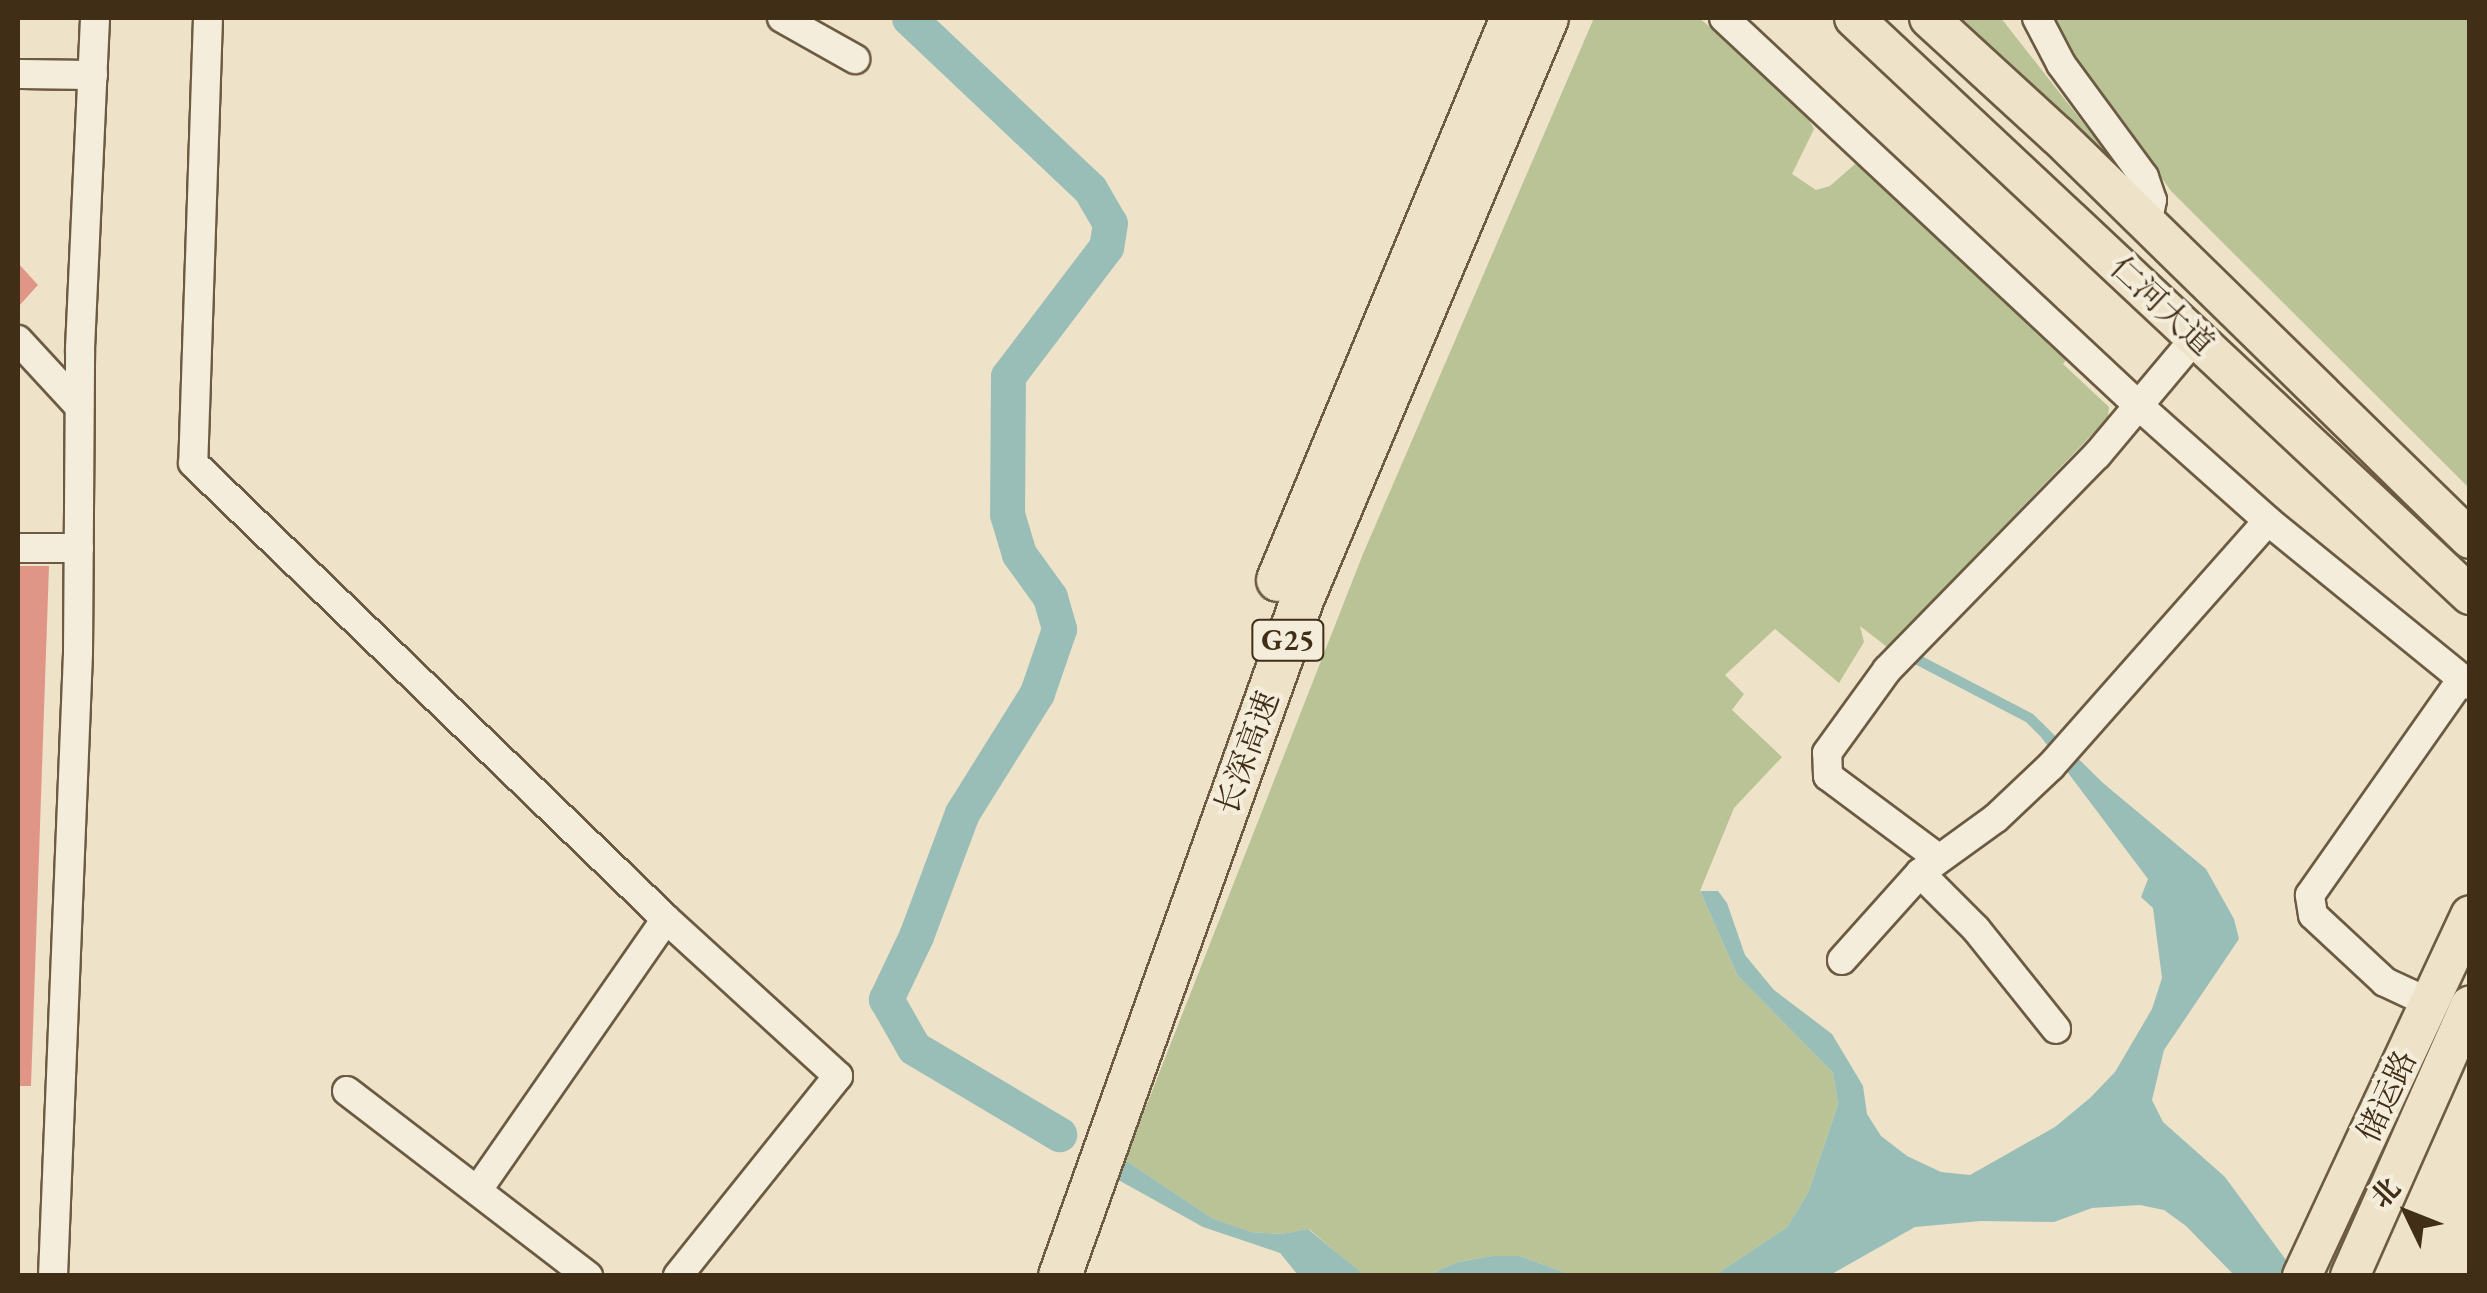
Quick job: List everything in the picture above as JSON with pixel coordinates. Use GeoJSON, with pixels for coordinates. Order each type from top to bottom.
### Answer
{"type":"FeatureCollection","features":[{"type":"Feature","properties":{"kind":"highway","name":"长深高速"},"geometry":{"type":"LineString","coordinates":[[1030,1276],[1272,594],[1512,18]]}},
{"type":"Feature","properties":{"kind":"highway","name":"长深高速"},"geometry":{"type":"LineString","coordinates":[[1060,1276],[1302,600],[1547,18]]}},
{"type":"Feature","properties":{"kind":"main road","name":"仁河大道"},"geometry":{"type":"LineString","coordinates":[[1854,18],[2470,595]]}},
{"type":"Feature","properties":{"kind":"main road","name":"仁河大道"},"geometry":{"type":"LineString","coordinates":[[1929,18],[2470,539]]}},
{"type":"Feature","properties":{"kind":"main road","name":"储运路"},"geometry":{"type":"LineString","coordinates":[[2310,1259],[2470,916]]}},
{"type":"Feature","properties":{"kind":"main road","name":"储运路"},"geometry":{"type":"LineString","coordinates":[[2353,1269],[2470,1004]]}},
{"type":"Feature","properties":{"kind":"street"},"geometry":{"type":"LineString","coordinates":[[53,1276],[79,548],[79,406],[96,18]]}},
{"type":"Feature","properties":{"kind":"street"},"geometry":{"type":"LineString","coordinates":[[208,18],[193,463],[666,920],[838,1076],[678,1276]]}},
{"type":"Feature","properties":{"kind":"street"},"geometry":{"type":"LineString","coordinates":[[782,18],[855,58]]}},
{"type":"Feature","properties":{"kind":"street"},"geometry":{"type":"LineString","coordinates":[[1724,18],[2138,406],[2268,521],[2466,682],[2310,895],[2313,915],[2384,982],[2430,1003]]}},
{"type":"Feature","properties":{"kind":"street"},"geometry":{"type":"LineString","coordinates":[[2038,18],[2061,64],[2144,176],[2152,200],[2147,224]]}},
{"type":"Feature","properties":{"kind":"street"},"geometry":{"type":"LineString","coordinates":[[18,74],[93,76]]}},
{"type":"Feature","properties":{"kind":"street"},"geometry":{"type":"LineString","coordinates":[[2056,1029],[1929,865],[1828,776],[1827,753],[1887,670],[2097,455],[2196,338]]}},
{"type":"Feature","properties":{"kind":"street"},"geometry":{"type":"LineString","coordinates":[[18,340],[79,406]]}},
{"type":"Feature","properties":{"kind":"street"},"geometry":{"type":"LineString","coordinates":[[1842,960],[1929,865],[1996,818],[2051,766],[2268,521]]}},
{"type":"Feature","properties":{"kind":"street"},"geometry":{"type":"LineString","coordinates":[[18,548],[79,548]]}},
{"type":"Feature","properties":{"kind":"street"},"geometry":{"type":"LineString","coordinates":[[478,1190],[666,920]]}},
{"type":"Feature","properties":{"kind":"street"},"geometry":{"type":"LineString","coordinates":[[347,1090],[588,1276]]}},
{"type":"Feature","properties":{"kind":"green space"},"geometry":{"type":"Polygon","coordinates":[[[1594,18],[1699,18],[1797,98],[1814,129],[1792,174],[1816,190],[1830,186],[1855,164],[1868,170],[2074,349],[2063,364],[2109,407],[2108,418],[1887,647],[1860,626],[1864,642],[1839,683],[1775,629],[1725,675],[1744,694],[1732,710],[1782,757],[1734,808],[1700,891],[1737,975],[1833,1073],[1838,1104],[1808,1193],[1787,1227],[1715,1275],[1572,1275],[1520,1256],[1492,1256],[1458,1262],[1428,1275],[1364,1276],[1309,1229],[1281,1234],[1250,1232],[1212,1218],[1125,1160],[1363,554],[1594,18]]]}},
{"type":"Feature","properties":{"kind":"green space"},"geometry":{"type":"Polygon","coordinates":[[[1956,18],[2001,18],[2113,161],[1973,33],[1956,18]]]}},
{"type":"Feature","properties":{"kind":"green space"},"geometry":{"type":"Polygon","coordinates":[[[2053,18],[2469,18],[2469,488],[2171,191],[2067,46],[2053,18]]]}},
{"type":"Feature","properties":{"kind":"water"},"geometry":{"type":"Polygon","coordinates":[[[1914,652],[2033,714],[2103,783],[2206,869],[2234,919],[2239,939],[2164,1050],[2152,1100],[2163,1122],[2225,1177],[2297,1275],[2234,1275],[2186,1226],[2164,1210],[2140,1205],[2092,1208],[2054,1222],[1981,1221],[1915,1227],[1830,1275],[1715,1275],[1787,1227],[1808,1193],[1838,1104],[1833,1073],[1737,975],[1700,891],[1718,891],[1727,903],[1745,955],[1774,990],[1832,1034],[1863,1086],[1867,1114],[1881,1136],[1907,1156],[1941,1172],[1970,1175],[2055,1127],[2090,1098],[2115,1072],[2152,1009],[2162,978],[2153,908],[2141,897],[2148,879],[2041,737],[2026,722],[1907,660],[1914,652]]]}},
{"type":"Feature","properties":{"kind":"water"},"geometry":{"type":"Polygon","coordinates":[[[1125,1160],[1212,1218],[1251,1232],[1281,1234],[1308,1229],[1364,1275],[1298,1275],[1280,1253],[1203,1227],[1113,1177],[1116,1162],[1125,1160]]]}},
{"type":"Feature","properties":{"kind":"water"},"geometry":{"type":"Polygon","coordinates":[[[1520,1256],[1572,1275],[1428,1275],[1458,1262],[1520,1256]]]}},
{"type":"Feature","properties":{"kind":"building"},"geometry":{"type":"Polygon","coordinates":[[[18,263],[38,285],[18,307],[18,263]]]}},
{"type":"Feature","properties":{"kind":"building"},"geometry":{"type":"Polygon","coordinates":[[[18,566],[49,566],[31,1086],[18,1086],[18,566]]]}},
{"type":"Feature","properties":{"kind":"waterway"},"geometry":{"type":"LineString","coordinates":[[909,18],[1090,189],[1110,223],[1106,247],[1008,376],[1007,514],[1019,554],[1050,597],[1059,629],[1037,693],[962,813],[916,936],[886,999],[914,1048],[1059,1134]]}}]}
